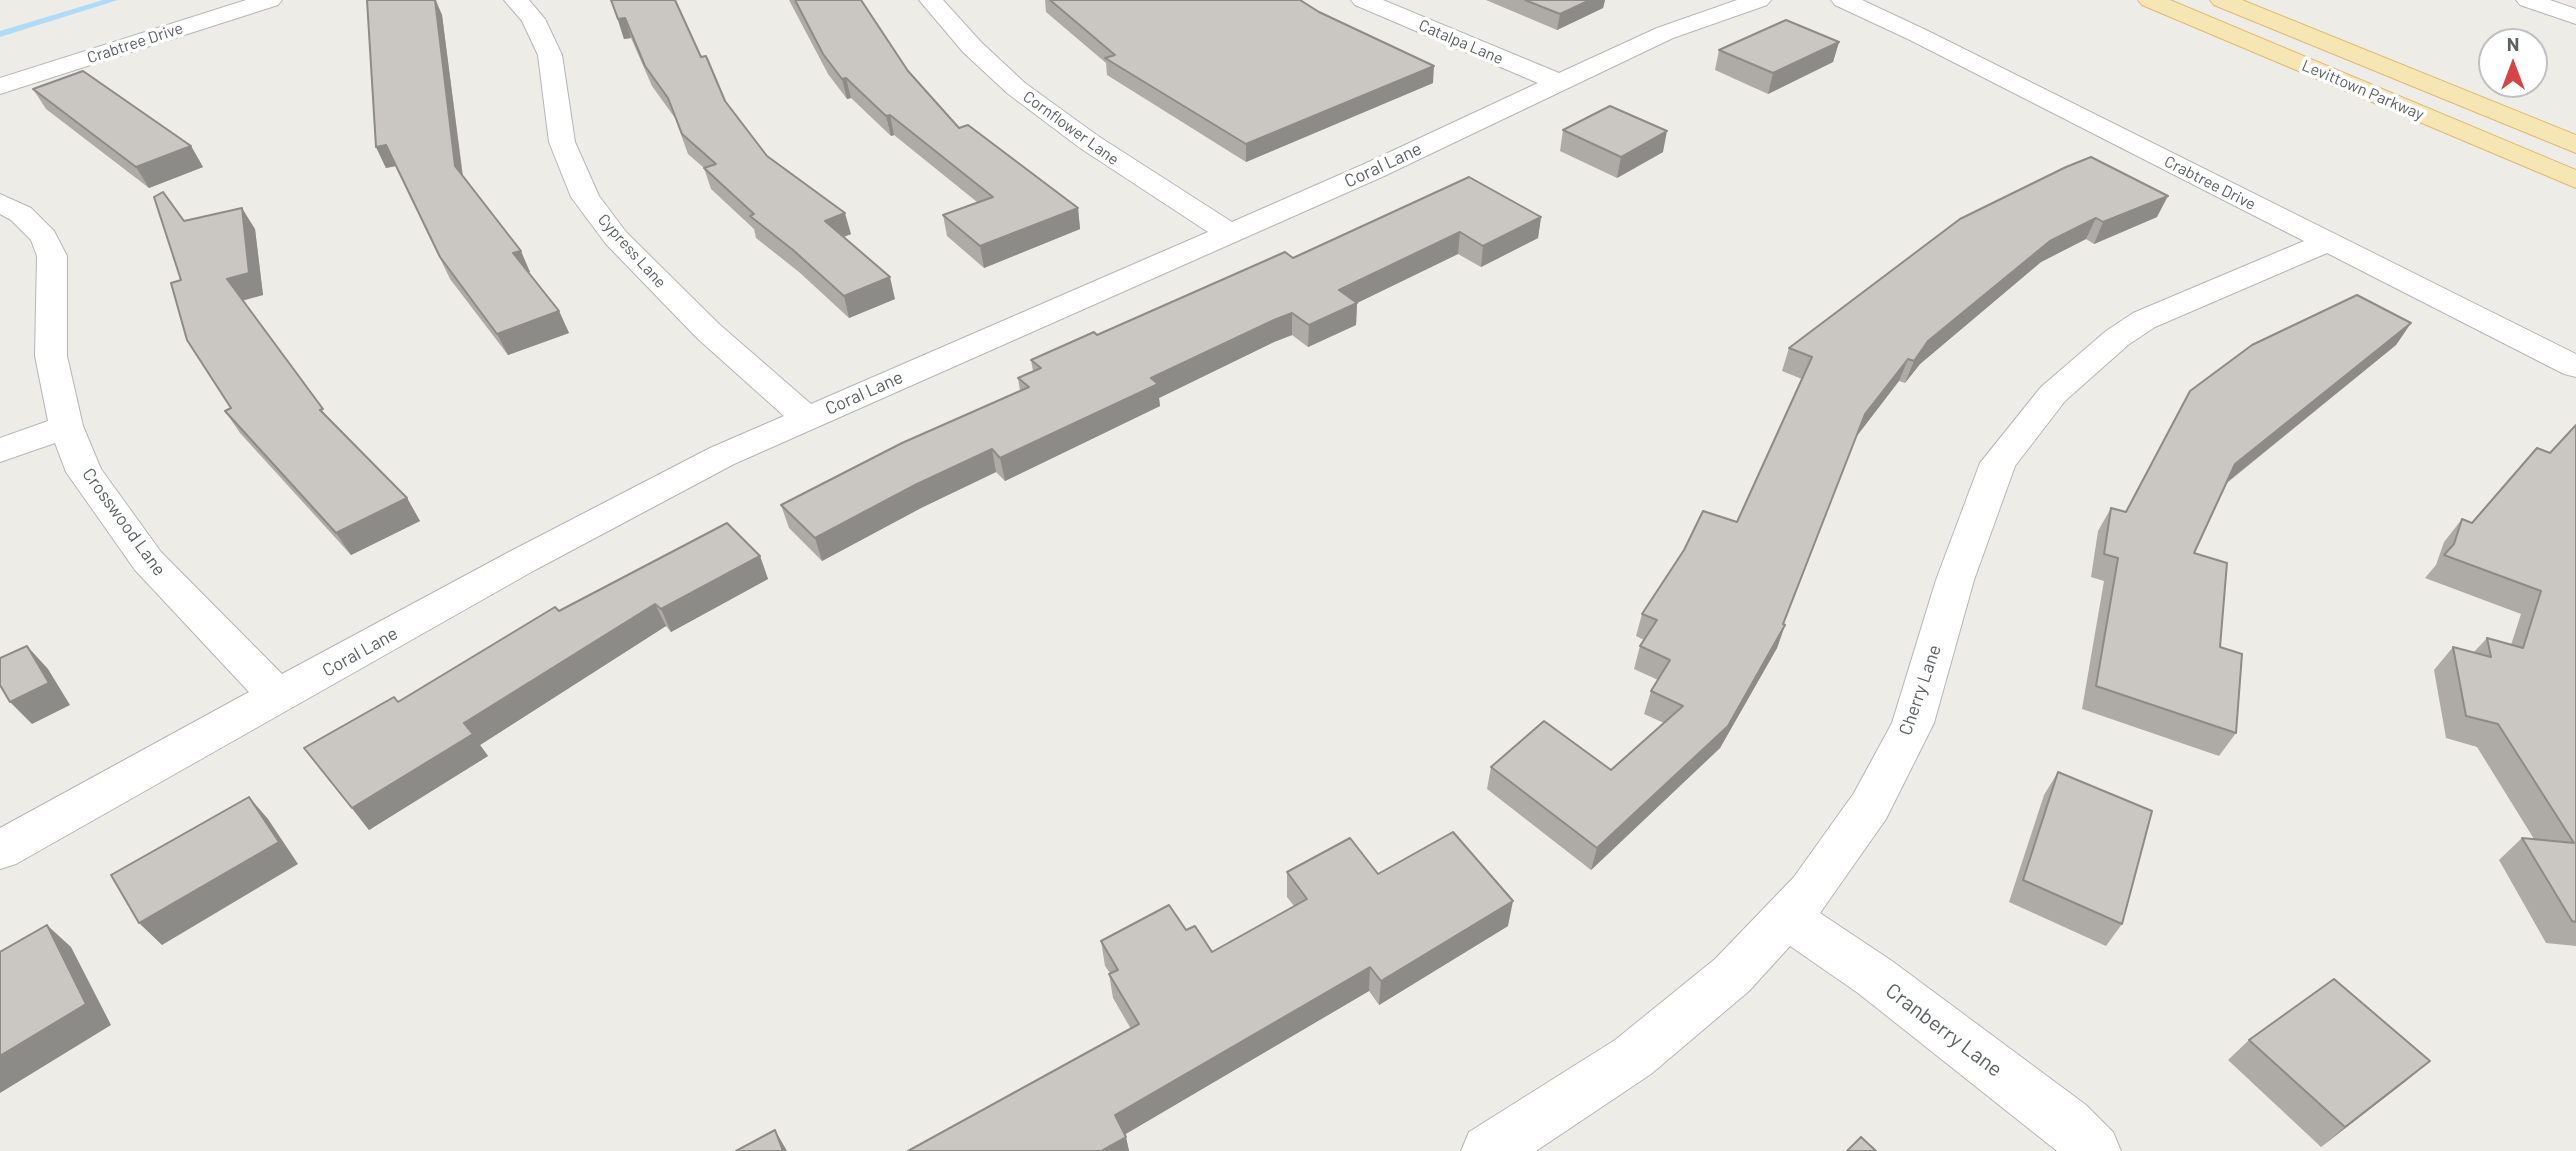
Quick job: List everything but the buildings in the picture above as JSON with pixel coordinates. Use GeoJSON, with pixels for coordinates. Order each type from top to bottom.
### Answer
{"type":"FeatureCollection","features":[{"type":"Feature","properties":{"kind":"main road","name":"Levittown Parkway"},"geometry":{"type":"LineString","coordinates":[[2150,0],[2576,180]]}},
{"type":"Feature","properties":{"kind":"main road","name":"Levittown Parkway"},"geometry":{"type":"LineString","coordinates":[[2222,0],[2576,145]]}},
{"type":"Feature","properties":{"kind":"street","name":"Crabtree Drive"},"geometry":{"type":"LineString","coordinates":[[0,86],[270,0]]}},
{"type":"Feature","properties":{"kind":"street","name":"Cypress Lane"},"geometry":{"type":"LineString","coordinates":[[516,0],[533,19],[550,55],[562,142],[585,197],[616,239],[708,331],[807,418]]}},
{"type":"Feature","properties":{"kind":"street","name":"Cornflower Lane"},"geometry":{"type":"LineString","coordinates":[[931,0],[972,47],[1016,88],[1089,142],[1230,233]]}},
{"type":"Feature","properties":{"kind":"street","name":"Catalpa Lane"},"geometry":{"type":"LineString","coordinates":[[1363,0],[1560,83]]}},
{"type":"Feature","properties":{"kind":"street","name":"Coral Lane"},"geometry":{"type":"LineString","coordinates":[[0,850],[534,555],[722,456],[1372,171],[1665,33],[1759,0]]}},
{"type":"Feature","properties":{"kind":"street","name":"Crabtree Drive"},"geometry":{"type":"LineString","coordinates":[[1843,0],[1918,35],[2576,367]]}},
{"type":"Feature","properties":{"kind":"street"},"geometry":{"type":"LineString","coordinates":[[2528,0],[2576,17]]}},
{"type":"Feature","properties":{"kind":"street","name":"Crosswood Lane"},"geometry":{"type":"LineString","coordinates":[[0,203],[21,214],[44,237],[52,257],[51,356],[66,426],[84,472],[148,561],[279,697]]}},
{"type":"Feature","properties":{"kind":"street","name":"Cherry Lane"},"geometry":{"type":"LineString","coordinates":[[1488,1151],[1633,1057],[1732,975],[1811,891],[1870,806],[1913,723],[1955,580],[1998,463],[2053,394],[2117,338],[2144,320],[2328,242]]}},
{"type":"Feature","properties":{"kind":"street"},"geometry":{"type":"LineString","coordinates":[[0,452],[66,426]]}},
{"type":"Feature","properties":{"kind":"street","name":"Cranberry Lane"},"geometry":{"type":"LineString","coordinates":[[1787,917],[1875,977],[2067,1124],[2094,1151]]}},
{"type":"Feature","properties":{"kind":"waterway"},"geometry":{"type":"LineString","coordinates":[[0,34],[113,0]]}}]}
